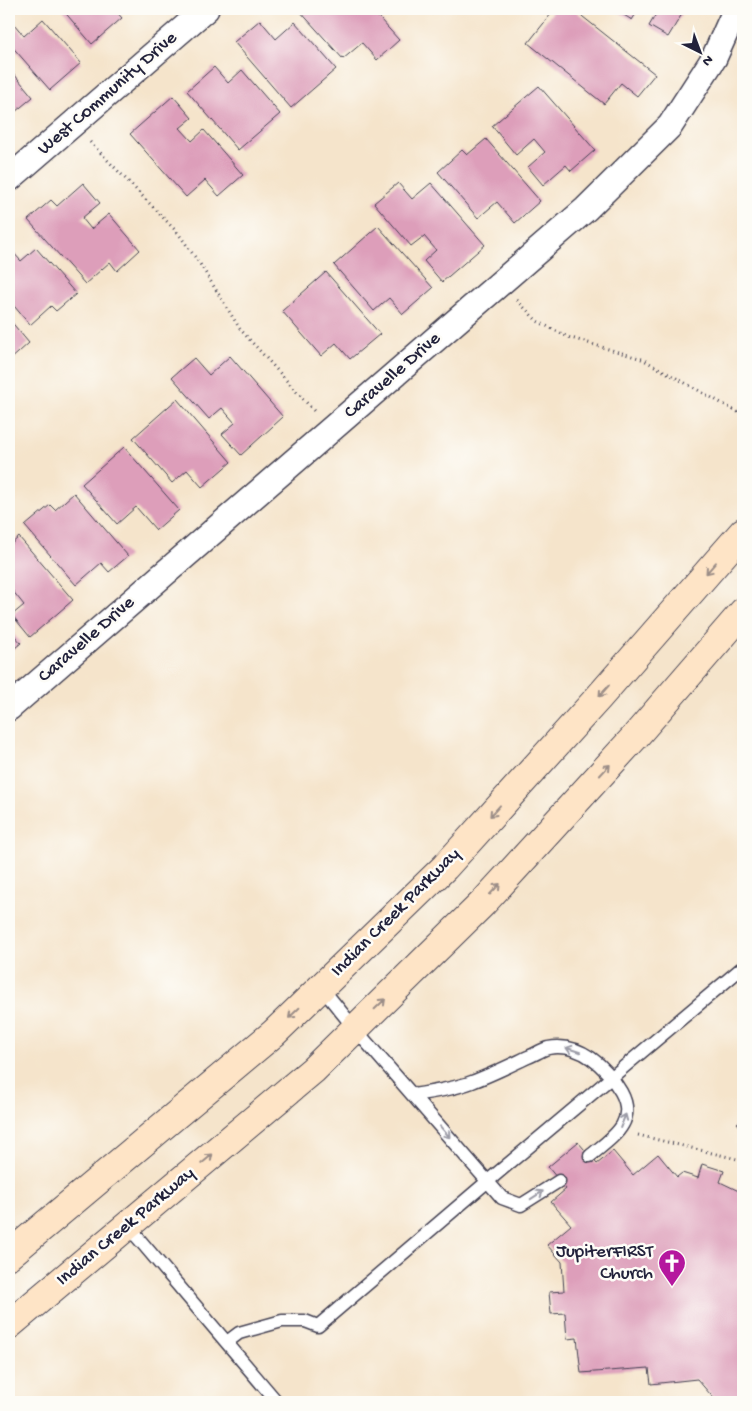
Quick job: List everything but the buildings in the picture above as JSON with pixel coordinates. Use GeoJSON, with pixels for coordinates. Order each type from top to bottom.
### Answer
{"type":"FeatureCollection","features":[{"type":"Feature","properties":{"kind":"street","name":"West Community Drive"},"geometry":{"type":"LineString","coordinates":[[9,179],[206,9]]}},
{"type":"Feature","properties":{"kind":"street","name":"Caravelle Drive"},"geometry":{"type":"LineString","coordinates":[[9,708],[586,209],[670,126],[714,58],[736,9]]}},
{"type":"Feature","properties":{"kind":"street","name":"Indian Creek Parkway"},"geometry":{"type":"LineString","coordinates":[[9,1255],[274,1033],[445,866],[599,697],[743,532]]}},
{"type":"Feature","properties":{"kind":"street","name":"Indian Creek Parkway"},"geometry":{"type":"LineString","coordinates":[[9,1325],[313,1070],[483,903],[634,739],[743,612]]}},
{"type":"Feature","properties":{"kind":"lane"},"geometry":{"type":"LineString","coordinates":[[227,1342],[240,1333],[282,1321],[305,1321],[318,1326],[743,967]]}},
{"type":"Feature","properties":{"kind":"lane"},"geometry":{"type":"LineString","coordinates":[[321,987],[355,1029],[502,1198],[521,1205],[559,1181]]}},
{"type":"Feature","properties":{"kind":"lane"},"geometry":{"type":"LineString","coordinates":[[413,1095],[472,1082],[548,1048],[570,1047],[592,1058],[612,1077],[624,1097],[627,1108],[626,1118],[621,1128],[590,1156]]}},
{"type":"Feature","properties":{"kind":"lane"},"geometry":{"type":"LineString","coordinates":[[127,1226],[277,1402]]}},
{"type":"Feature","properties":{"kind":"path"},"geometry":{"type":"LineString","coordinates":[[85,136],[178,233],[200,264],[240,329],[316,413]]}},
{"type":"Feature","properties":{"kind":"path"},"geometry":{"type":"LineString","coordinates":[[515,298],[537,321],[568,337],[642,359],[743,415]]}},
{"type":"Feature","properties":{"kind":"path"},"geometry":{"type":"LineString","coordinates":[[632,1134],[741,1160],[743,1163]]}},
{"type":"Feature","properties":{"kind":"place","name":"JupiterFIRST Church"},"geometry":{"type":"Point","coordinates":[672,1287]}}]}
